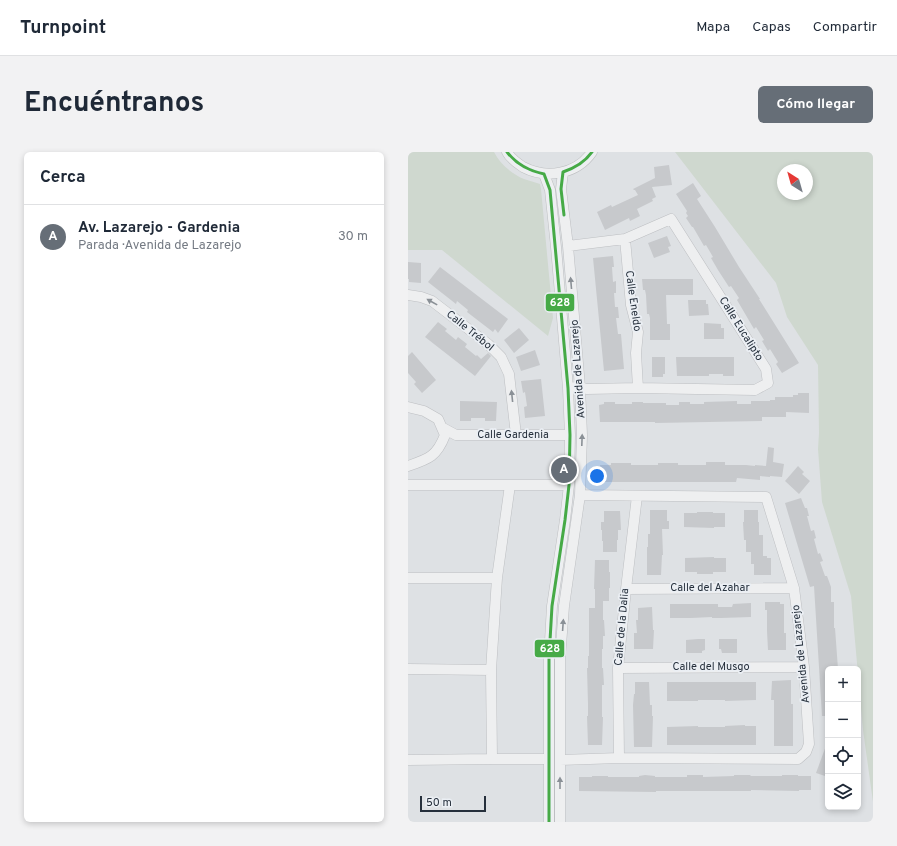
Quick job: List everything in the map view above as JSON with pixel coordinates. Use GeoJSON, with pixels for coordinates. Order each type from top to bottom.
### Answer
{"type":"FeatureCollection","features":[{"type":"Feature","properties":{"kind":"street"},"geometry":{"type":"LineString","coordinates":[[507,152],[519,164],[531,171],[544,174],[554,174],[577,167],[592,152]]}},
{"type":"Feature","properties":{"kind":"street","name":"Avenida de Lazarejo"},"geometry":{"type":"LineString","coordinates":[[560,822],[560,658],[564,606],[580,495],[582,434],[580,387],[568,246],[561,189],[563,172]]}},
{"type":"Feature","properties":{"kind":"street","name":"Avenida de Lazarejo"},"geometry":{"type":"LineString","coordinates":[[544,174],[551,197],[568,388],[570,435],[569,486],[552,606],[549,658],[549,822]]}},
{"type":"Feature","properties":{"kind":"street","name":"Calle Eucalipto"},"geometry":{"type":"LineString","coordinates":[[568,246],[625,239],[670,219],[766,369],[768,382],[755,390],[568,388]]}},
{"type":"Feature","properties":{"kind":"street","name":"Calle Eneldo"},"geometry":{"type":"LineString","coordinates":[[625,239],[631,305],[638,332],[636,353],[638,388]]}},
{"type":"Feature","properties":{"kind":"street","name":"Calle Trébol"},"geometry":{"type":"LineString","coordinates":[[408,295],[432,300],[488,344],[501,357],[509,374],[516,435]]}},
{"type":"Feature","properties":{"kind":"street","name":"Calle Gardenia"},"geometry":{"type":"LineString","coordinates":[[408,407],[424,411],[438,419],[443,428],[456,435],[570,435]]}},
{"type":"Feature","properties":{"kind":"street"},"geometry":{"type":"LineString","coordinates":[[442,443],[445,435],[443,428]]}},
{"type":"Feature","properties":{"kind":"street","name":"Calle Gardenia"},"geometry":{"type":"LineString","coordinates":[[408,466],[425,461],[438,451],[442,443],[456,435]]}},
{"type":"Feature","properties":{"kind":"street"},"geometry":{"type":"LineString","coordinates":[[408,485],[569,486]]}},
{"type":"Feature","properties":{"kind":"street"},"geometry":{"type":"LineString","coordinates":[[492,758],[491,670],[497,578],[510,485]]}},
{"type":"Feature","properties":{"kind":"street","name":"Avenida de Lazarejo"},"geometry":{"type":"LineString","coordinates":[[560,760],[619,758],[798,759],[806,752],[809,744],[804,667],[794,588],[766,497],[580,495]]}},
{"type":"Feature","properties":{"kind":"street","name":"Calle de la Dalia"},"geometry":{"type":"LineString","coordinates":[[619,758],[618,668],[637,496]]}},
{"type":"Feature","properties":{"kind":"street"},"geometry":{"type":"LineString","coordinates":[[408,578],[497,578]]}},
{"type":"Feature","properties":{"kind":"street","name":"Calle del Azahar"},"geometry":{"type":"LineString","coordinates":[[626,589],[794,588]]}},
{"type":"Feature","properties":{"kind":"street","name":"Calle del Musgo"},"geometry":{"type":"LineString","coordinates":[[618,668],[804,667]]}},
{"type":"Feature","properties":{"kind":"street"},"geometry":{"type":"LineString","coordinates":[[408,669],[491,670]]}},
{"type":"Feature","properties":{"kind":"street"},"geometry":{"type":"LineString","coordinates":[[408,760],[492,758],[549,759]]}},
{"type":"Feature","properties":{"kind":"shaded area"},"geometry":{"type":"Polygon","coordinates":[[[408,152],[494,152],[500,161],[515,174],[524,179],[540,184],[553,318],[548,336],[442,250],[408,250],[408,152]]]}},
{"type":"Feature","properties":{"kind":"shaded area"},"geometry":{"type":"Polygon","coordinates":[[[675,152],[873,152],[873,802],[861,708],[861,666],[857,666],[851,596],[822,502],[818,449],[818,365],[787,317],[776,283],[675,152]]]}},
{"type":"Feature","properties":{"kind":"building"},"geometry":{"type":"Polygon","coordinates":[[[669,165],[672,185],[652,187],[656,197],[652,199],[653,201],[637,209],[640,216],[630,221],[629,218],[605,230],[597,212],[638,195],[633,189],[655,178],[654,167],[669,165]]]}},
{"type":"Feature","properties":{"kind":"building"},"geometry":{"type":"Polygon","coordinates":[[[693,183],[701,196],[697,199],[799,363],[782,373],[776,364],[778,362],[770,349],[768,351],[762,341],[764,340],[756,327],[754,329],[737,300],[739,298],[731,286],[729,287],[711,258],[713,257],[706,245],[704,246],[686,218],[688,216],[686,213],[687,211],[676,194],[693,183]]]}},
{"type":"Feature","properties":{"kind":"building"},"geometry":{"type":"Polygon","coordinates":[[[667,236],[671,246],[668,247],[670,252],[654,258],[648,243],[667,236]]]}},
{"type":"Feature","properties":{"kind":"building"},"geometry":{"type":"Polygon","coordinates":[[[613,256],[613,282],[616,281],[616,293],[614,293],[615,307],[618,307],[619,318],[616,318],[618,334],[621,334],[624,369],[604,371],[593,258],[613,256]]]}},
{"type":"Feature","properties":{"kind":"building"},"geometry":{"type":"Polygon","coordinates":[[[408,262],[421,263],[421,283],[409,282],[408,262]]]}},
{"type":"Feature","properties":{"kind":"building"},"geometry":{"type":"Polygon","coordinates":[[[440,267],[508,319],[498,333],[495,329],[493,332],[467,312],[468,310],[457,301],[456,304],[428,282],[440,267]]]}},
{"type":"Feature","properties":{"kind":"building"},"geometry":{"type":"Polygon","coordinates":[[[642,279],[693,279],[693,295],[666,295],[667,324],[670,324],[670,340],[650,340],[650,318],[649,314],[647,314],[646,295],[645,290],[643,290],[642,279]]]}},
{"type":"Feature","properties":{"kind":"building"},"geometry":{"type":"Polygon","coordinates":[[[688,300],[706,300],[709,315],[689,316],[688,300]]]}},
{"type":"Feature","properties":{"kind":"building"},"geometry":{"type":"Polygon","coordinates":[[[438,322],[447,329],[445,331],[456,340],[458,337],[467,344],[465,347],[476,356],[477,355],[481,359],[488,353],[491,356],[475,376],[425,337],[438,322]]]}},
{"type":"Feature","properties":{"kind":"building"},"geometry":{"type":"Polygon","coordinates":[[[704,323],[721,324],[721,328],[724,328],[724,339],[704,339],[704,323]]]}},
{"type":"Feature","properties":{"kind":"building"},"geometry":{"type":"Polygon","coordinates":[[[519,328],[529,340],[514,353],[504,340],[519,328]]]}},
{"type":"Feature","properties":{"kind":"building"},"geometry":{"type":"Polygon","coordinates":[[[535,350],[540,365],[521,371],[516,357],[535,350]]]}},
{"type":"Feature","properties":{"kind":"building"},"geometry":{"type":"Polygon","coordinates":[[[412,352],[436,380],[422,393],[414,384],[416,382],[408,373],[408,356],[412,352]]]}},
{"type":"Feature","properties":{"kind":"building"},"geometry":{"type":"Polygon","coordinates":[[[652,357],[665,357],[665,374],[663,374],[663,377],[652,377],[652,357]]]}},
{"type":"Feature","properties":{"kind":"building"},"geometry":{"type":"Polygon","coordinates":[[[676,357],[734,357],[734,376],[709,374],[709,376],[677,376],[676,357]]]}},
{"type":"Feature","properties":{"kind":"building"},"geometry":{"type":"Polygon","coordinates":[[[541,379],[545,416],[525,418],[524,407],[527,406],[525,392],[523,393],[521,381],[541,379]]]}},
{"type":"Feature","properties":{"kind":"building"},"geometry":{"type":"Polygon","coordinates":[[[798,393],[809,393],[809,413],[786,412],[786,417],[762,417],[762,421],[655,423],[600,422],[599,405],[604,404],[604,402],[615,402],[615,404],[632,404],[632,402],[643,402],[679,405],[679,402],[704,404],[704,402],[737,401],[737,404],[751,404],[751,401],[770,401],[775,400],[775,397],[793,397],[793,395],[798,395],[798,393]]]}},
{"type":"Feature","properties":{"kind":"building"},"geometry":{"type":"Polygon","coordinates":[[[460,401],[497,402],[496,421],[485,421],[485,418],[471,418],[471,421],[460,421],[460,401]]]}},
{"type":"Feature","properties":{"kind":"building"},"geometry":{"type":"Polygon","coordinates":[[[768,447],[774,448],[773,462],[784,464],[782,477],[760,476],[760,480],[737,478],[736,482],[600,482],[600,465],[611,465],[611,463],[631,463],[631,465],[678,463],[678,465],[706,465],[706,462],[725,462],[725,465],[766,466],[768,447]]]}},
{"type":"Feature","properties":{"kind":"building"},"geometry":{"type":"Polygon","coordinates":[[[798,466],[804,472],[802,474],[810,481],[799,494],[785,481],[798,466]]]}},
{"type":"Feature","properties":{"kind":"building"},"geometry":{"type":"Polygon","coordinates":[[[801,498],[805,508],[807,508],[809,516],[807,516],[811,531],[814,530],[816,538],[814,539],[818,554],[820,553],[823,561],[820,562],[831,587],[831,602],[834,602],[834,628],[838,666],[825,666],[825,716],[822,716],[814,586],[810,587],[785,503],[801,498]]]}},
{"type":"Feature","properties":{"kind":"building"},"geometry":{"type":"Polygon","coordinates":[[[650,510],[667,510],[667,521],[669,521],[669,529],[662,529],[663,555],[661,575],[647,575],[647,547],[648,534],[650,534],[650,510]]]}},
{"type":"Feature","properties":{"kind":"building"},"geometry":{"type":"Polygon","coordinates":[[[744,510],[758,510],[759,535],[763,535],[763,556],[771,558],[771,575],[754,575],[754,564],[751,564],[751,552],[746,552],[746,540],[744,540],[744,510]]]}},
{"type":"Feature","properties":{"kind":"building"},"geometry":{"type":"Polygon","coordinates":[[[604,511],[620,511],[621,530],[618,530],[617,552],[603,552],[601,522],[604,522],[604,511]]]}},
{"type":"Feature","properties":{"kind":"building"},"geometry":{"type":"Polygon","coordinates":[[[684,513],[725,513],[725,527],[684,527],[684,513]]]}},
{"type":"Feature","properties":{"kind":"building"},"geometry":{"type":"Polygon","coordinates":[[[685,558],[726,558],[726,572],[697,574],[697,572],[685,572],[685,558]]]}},
{"type":"Feature","properties":{"kind":"building"},"geometry":{"type":"Polygon","coordinates":[[[595,560],[609,560],[610,588],[609,601],[603,601],[605,636],[603,636],[602,649],[604,685],[602,685],[602,745],[588,745],[587,668],[589,656],[589,608],[595,608],[595,560]]]}},
{"type":"Feature","properties":{"kind":"building"},"geometry":{"type":"Polygon","coordinates":[[[765,602],[780,602],[780,604],[784,604],[784,633],[786,633],[786,650],[768,650],[767,610],[765,610],[765,602]]]}},
{"type":"Feature","properties":{"kind":"building"},"geometry":{"type":"Polygon","coordinates":[[[751,603],[751,617],[670,618],[670,604],[718,604],[718,607],[732,607],[733,604],[751,603]]]}},
{"type":"Feature","properties":{"kind":"building"},"geometry":{"type":"Polygon","coordinates":[[[652,607],[654,630],[653,649],[634,649],[634,633],[637,633],[636,620],[638,620],[638,608],[652,607]]]}},
{"type":"Feature","properties":{"kind":"building"},"geometry":{"type":"Polygon","coordinates":[[[705,639],[705,650],[702,651],[702,653],[686,653],[686,640],[705,639]]]}},
{"type":"Feature","properties":{"kind":"building"},"geometry":{"type":"Polygon","coordinates":[[[719,639],[737,639],[737,653],[722,653],[721,649],[719,649],[719,639]]]}},
{"type":"Feature","properties":{"kind":"building"},"geometry":{"type":"Polygon","coordinates":[[[791,680],[791,704],[793,704],[793,746],[774,746],[774,700],[771,700],[772,681],[791,680]]]}},
{"type":"Feature","properties":{"kind":"building"},"geometry":{"type":"Polygon","coordinates":[[[635,682],[649,682],[650,705],[652,705],[653,716],[652,747],[634,747],[633,705],[635,682]]]}},
{"type":"Feature","properties":{"kind":"building"},"geometry":{"type":"Polygon","coordinates":[[[667,682],[756,682],[756,700],[667,701],[667,682]]]}},
{"type":"Feature","properties":{"kind":"building"},"geometry":{"type":"Polygon","coordinates":[[[745,725],[756,726],[756,745],[667,745],[667,727],[725,727],[745,725]]]}},
{"type":"Feature","properties":{"kind":"building"},"geometry":{"type":"Polygon","coordinates":[[[825,748],[825,776],[816,773],[825,748]]]}},
{"type":"Feature","properties":{"kind":"building"},"geometry":{"type":"Polygon","coordinates":[[[645,775],[655,777],[687,777],[687,775],[703,775],[703,777],[734,775],[811,776],[811,790],[656,792],[579,791],[579,777],[639,777],[645,775]]]}},
{"type":"Feature","properties":{"kind":"transit line","name":"628"},"geometry":{"type":"LineString","coordinates":[[507,152],[524,167],[544,174],[550,190],[568,388],[570,435],[569,485],[552,606],[549,658],[549,822]]}},
{"type":"Feature","properties":{"kind":"transit line","name":"628"},"geometry":{"type":"LineString","coordinates":[[564,215],[561,189],[563,172],[572,169],[586,159],[592,152]]}},
{"type":"Feature","properties":{"kind":"place","name":"Av. Lazarejo - Gardenia"},"geometry":{"type":"Point","coordinates":[564,470]}}]}
